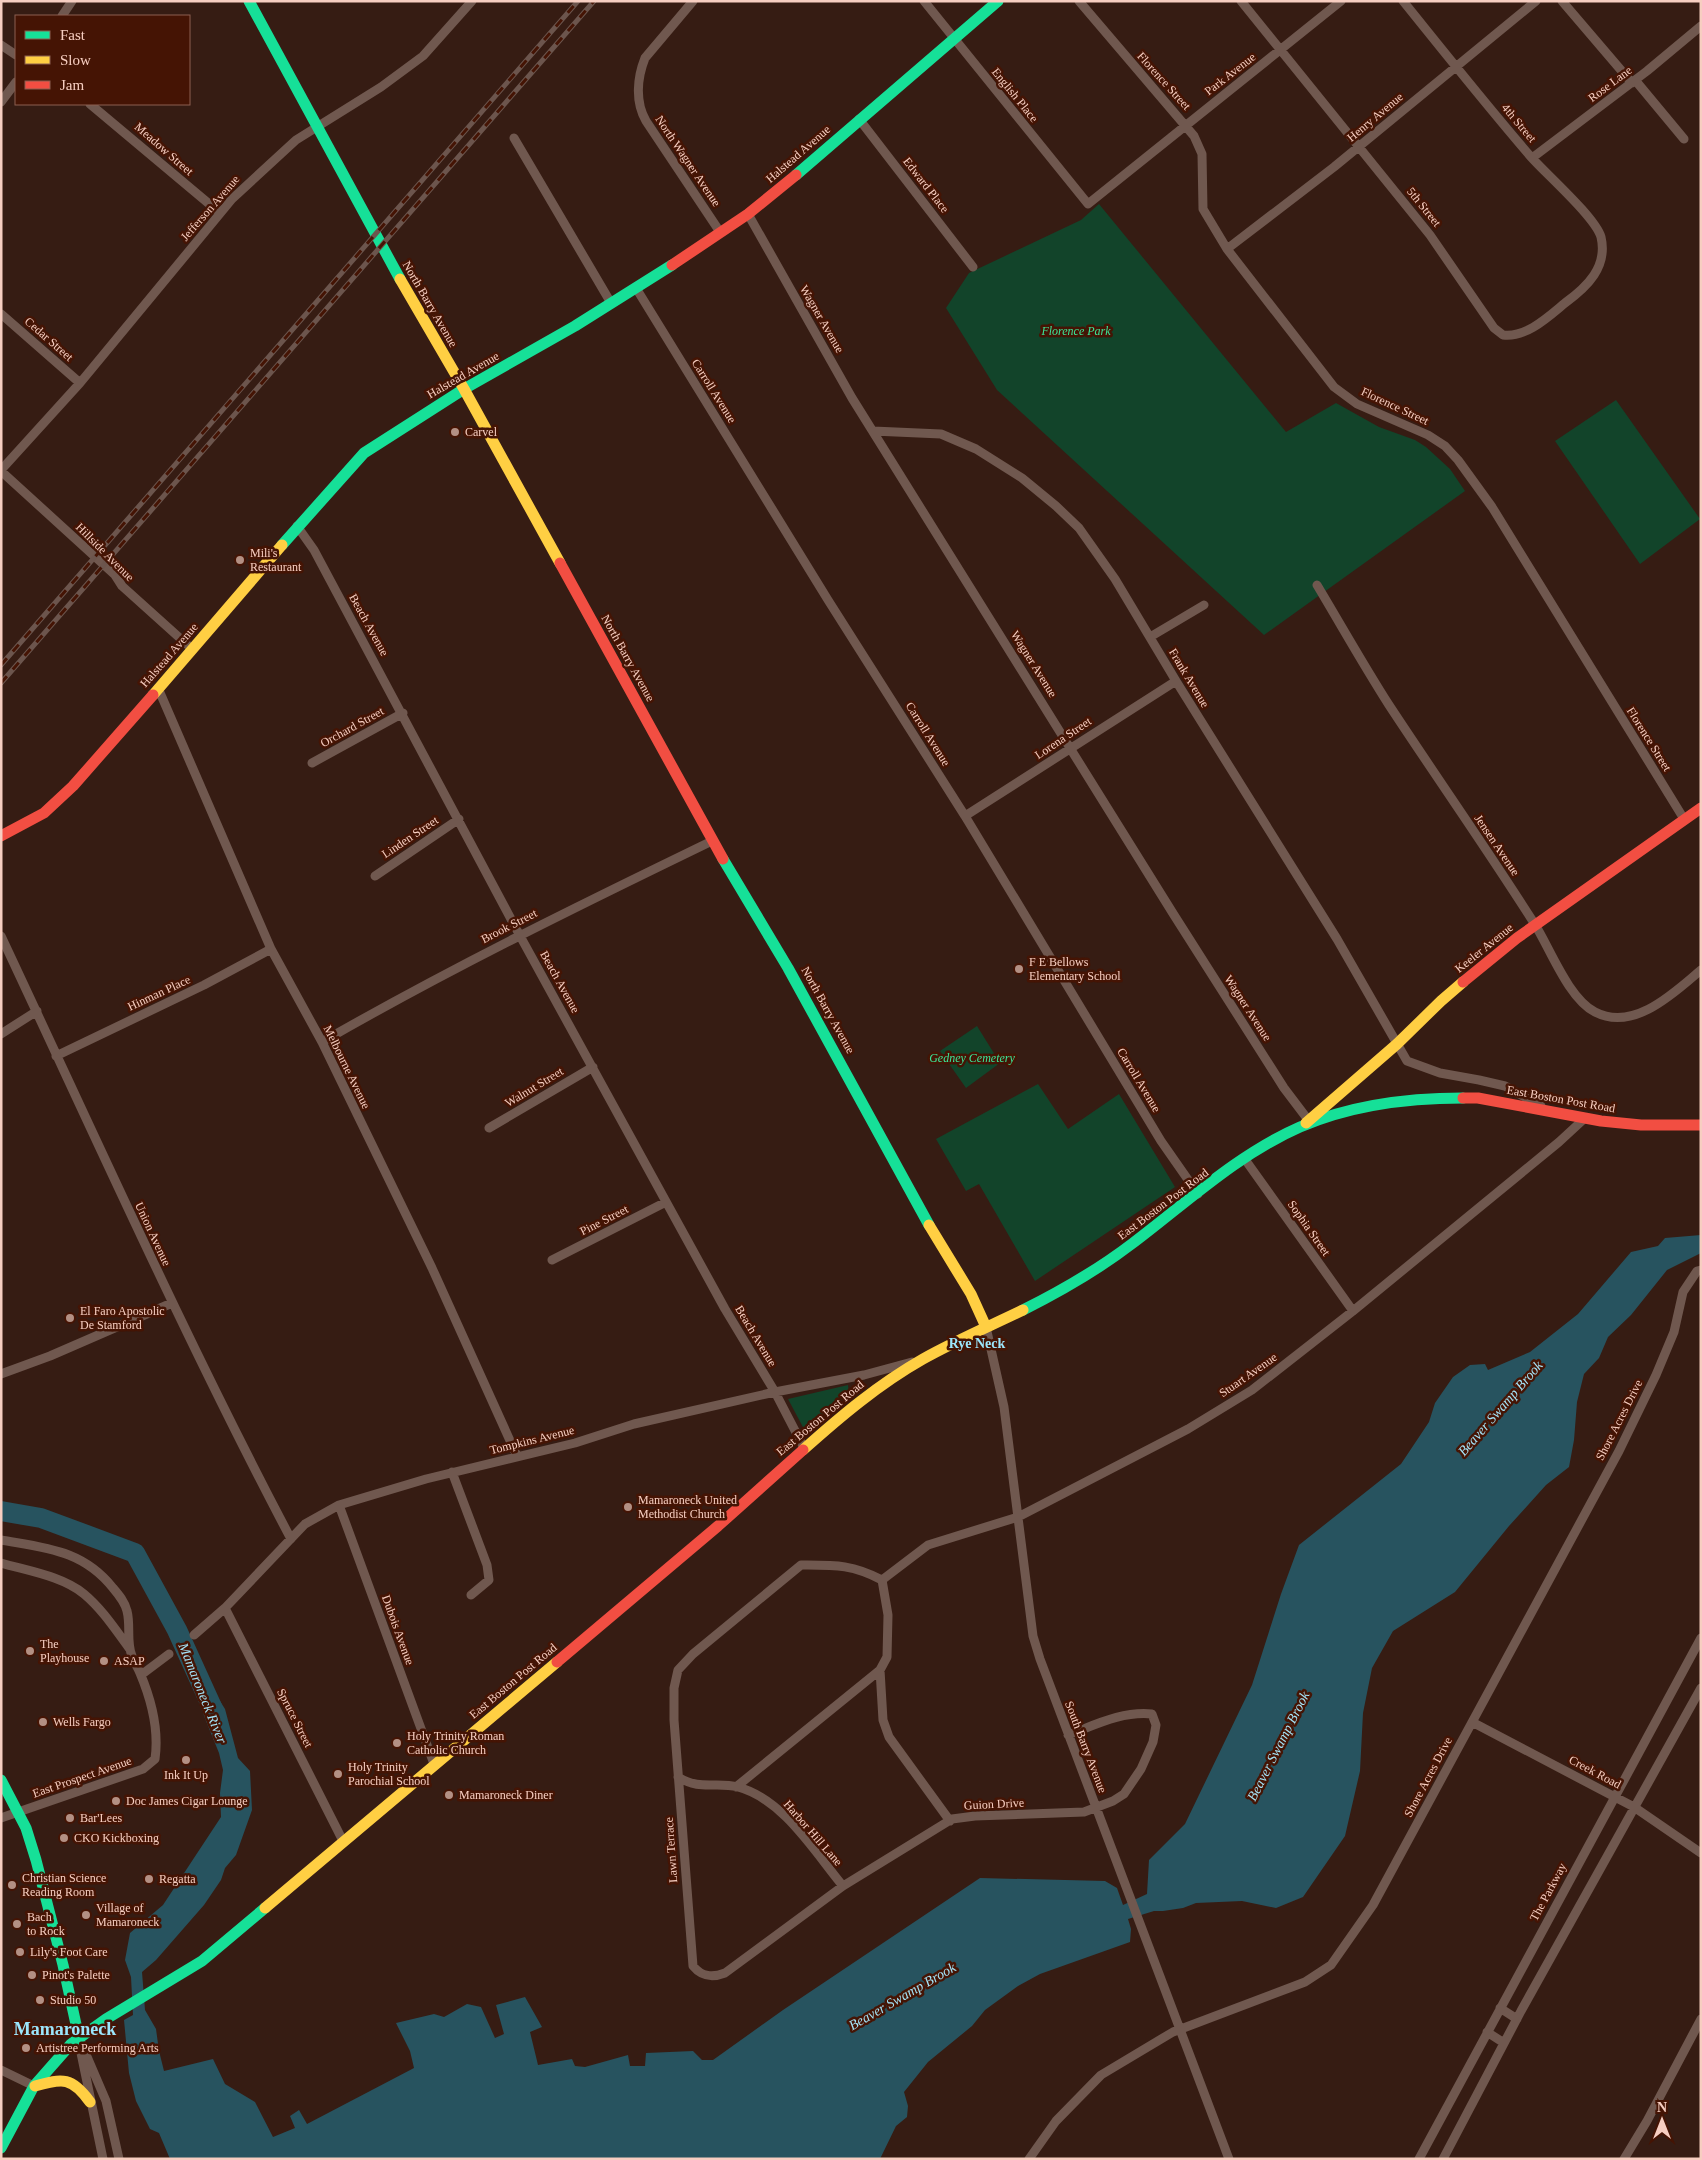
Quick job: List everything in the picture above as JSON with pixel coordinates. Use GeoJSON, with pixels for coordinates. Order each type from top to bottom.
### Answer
{"type":"FeatureCollection","features":[{"type":"Feature","properties":{"kind":"main road","name":"North Barry Avenue"},"geometry":{"type":"LineString","coordinates":[[249,1],[315,127],[464,389],[712,841],[788,968],[943,1250],[971,1294],[986,1327]]}},
{"type":"Feature","properties":{"kind":"main road","name":"Halstead Avenue"},"geometry":{"type":"LineString","coordinates":[[1,836],[44,812],[73,786],[297,526],[364,453],[464,389],[612,303],[748,214],[779,190],[998,1]]}},
{"type":"Feature","properties":{"kind":"main road","name":"Keeler Avenue"},"geometry":{"type":"LineString","coordinates":[[1304,1124],[1397,1044],[1441,1001],[1535,925],[1701,808]]}},
{"type":"Feature","properties":{"kind":"main road","name":"East Boston Post Road"},"geometry":{"type":"LineString","coordinates":[[1,2148],[34,2086],[79,2038],[202,1961],[708,1534],[850,1408],[923,1358],[1056,1292],[1100,1267],[1132,1246],[1244,1158],[1304,1124],[1345,1111],[1384,1103],[1435,1098],[1478,1098],[1585,1118],[1641,1124],[1701,1126]]}},
{"type":"Feature","properties":{"kind":"main road"},"geometry":{"type":"LineString","coordinates":[[1,1780],[26,1828],[36,1860],[63,1965],[79,2038]]}},
{"type":"Feature","properties":{"kind":"main road"},"geometry":{"type":"LineString","coordinates":[[34,2086],[58,2079],[75,2083],[90,2102]]}},
{"type":"Feature","properties":{"kind":"street"},"geometry":{"type":"LineString","coordinates":[[63,15],[72,1]]}},
{"type":"Feature","properties":{"kind":"street","name":"Jefferson Avenue"},"geometry":{"type":"LineString","coordinates":[[1,470],[80,383],[232,199],[296,140],[381,87],[423,56],[472,1]]}},
{"type":"Feature","properties":{"kind":"street","name":"North Wagner Avenue"},"geometry":{"type":"LineString","coordinates":[[693,1],[645,58],[641,68],[639,103],[646,121],[720,232]]}},
{"type":"Feature","properties":{"kind":"street","name":"English Place"},"geometry":{"type":"LineString","coordinates":[[924,1],[1088,204]]}},
{"type":"Feature","properties":{"kind":"street","name":"Florence Street"},"geometry":{"type":"LineString","coordinates":[[1079,1],[1194,136],[1202,154],[1203,209],[1227,249],[1334,386],[1357,404],[1428,435],[1445,446],[1458,460],[1492,507],[1684,819]]}},
{"type":"Feature","properties":{"kind":"street","name":"5th Street"},"geometry":{"type":"LineString","coordinates":[[1241,1],[1430,235],[1494,328],[1503,336],[1518,335],[1546,318],[1592,280],[1600,264]]}},
{"type":"Feature","properties":{"kind":"street","name":"Park Avenue"},"geometry":{"type":"LineString","coordinates":[[1088,204],[1341,1]]}},
{"type":"Feature","properties":{"kind":"street","name":"4th Street"},"geometry":{"type":"LineString","coordinates":[[1403,1],[1532,158],[1592,223],[1601,236],[1602,256],[1600,264]]}},
{"type":"Feature","properties":{"kind":"street","name":"Henry Avenue"},"geometry":{"type":"LineString","coordinates":[[1227,249],[1359,147],[1536,1]]}},
{"type":"Feature","properties":{"kind":"street"},"geometry":{"type":"LineString","coordinates":[[1562,1],[1684,139]]}},
{"type":"Feature","properties":{"kind":"street","name":"Rose Lane"},"geometry":{"type":"LineString","coordinates":[[1532,158],[1633,82],[1701,26]]}},
{"type":"Feature","properties":{"kind":"street"},"geometry":{"type":"LineString","coordinates":[[1,44],[15,54]]}},
{"type":"Feature","properties":{"kind":"street"},"geometry":{"type":"LineString","coordinates":[[1,102],[15,83]]}},
{"type":"Feature","properties":{"kind":"street","name":"Meadow Street"},"geometry":{"type":"LineString","coordinates":[[91,105],[220,213]]}},
{"type":"Feature","properties":{"kind":"street","name":"Edward Place"},"geometry":{"type":"LineString","coordinates":[[859,119],[973,267]]}},
{"type":"Feature","properties":{"kind":"street"},"geometry":{"type":"LineString","coordinates":[[514,138],[612,303]]}},
{"type":"Feature","properties":{"kind":"street","name":"Wagner Avenue"},"geometry":{"type":"LineString","coordinates":[[748,214],[852,398],[1284,1088],[1304,1124]]}},
{"type":"Feature","properties":{"kind":"street","name":"Carroll Avenue"},"geometry":{"type":"LineString","coordinates":[[636,288],[823,592],[965,816],[1161,1141],[1198,1194]]}},
{"type":"Feature","properties":{"kind":"street","name":"Cedar Street"},"geometry":{"type":"LineString","coordinates":[[1,314],[80,383]]}},
{"type":"Feature","properties":{"kind":"street","name":"Frank Avenue"},"geometry":{"type":"LineString","coordinates":[[873,431],[942,434],[976,449],[1022,478],[1079,528],[1115,579],[1337,940],[1407,1061],[1440,1074],[1505,1086],[1547,1110]]}},
{"type":"Feature","properties":{"kind":"street","name":"Hillside Avenue"},"geometry":{"type":"LineString","coordinates":[[1,470],[115,576],[122,586],[192,649]]}},
{"type":"Feature","properties":{"kind":"street","name":"Beach Avenue"},"geometry":{"type":"LineString","coordinates":[[297,526],[314,550],[403,713],[519,934],[725,1309],[775,1392],[804,1448]]}},
{"type":"Feature","properties":{"kind":"street","name":"Jensen Avenue"},"geometry":{"type":"LineString","coordinates":[[1317,585],[1388,704],[1535,925],[1562,975],[1577,996],[1595,1012],[1614,1018],[1636,1015],[1666,1000],[1701,970]]}},
{"type":"Feature","properties":{"kind":"street"},"geometry":{"type":"LineString","coordinates":[[1150,638],[1204,605]]}},
{"type":"Feature","properties":{"kind":"street","name":"Lorena Street"},"geometry":{"type":"LineString","coordinates":[[965,816],[1071,749],[1112,720],[1176,681]]}},
{"type":"Feature","properties":{"kind":"street","name":"Melbourne Avenue"},"geometry":{"type":"LineString","coordinates":[[158,688],[271,949],[322,1042],[432,1268],[517,1456]]}},
{"type":"Feature","properties":{"kind":"street","name":"Orchard Street"},"geometry":{"type":"LineString","coordinates":[[312,763],[403,713]]}},
{"type":"Feature","properties":{"kind":"street","name":"Linden Street"},"geometry":{"type":"LineString","coordinates":[[375,876],[459,819]]}},
{"type":"Feature","properties":{"kind":"street","name":"Brook Street"},"geometry":{"type":"LineString","coordinates":[[322,1042],[519,934],[712,841]]}},
{"type":"Feature","properties":{"kind":"street","name":"Union Avenue"},"geometry":{"type":"LineString","coordinates":[[1,936],[172,1302],[237,1437],[291,1539]]}},
{"type":"Feature","properties":{"kind":"street","name":"Hinman Place"},"geometry":{"type":"LineString","coordinates":[[56,1056],[204,985],[271,949]]}},
{"type":"Feature","properties":{"kind":"street"},"geometry":{"type":"LineString","coordinates":[[1,1034],[37,1012]]}},
{"type":"Feature","properties":{"kind":"street","name":"Walnut Street"},"geometry":{"type":"LineString","coordinates":[[489,1128],[593,1066]]}},
{"type":"Feature","properties":{"kind":"street","name":"Stuart Avenue"},"geometry":{"type":"LineString","coordinates":[[882,1580],[928,1545],[1018,1517],[1188,1429],[1252,1390],[1353,1312],[1559,1142],[1585,1118]]}},
{"type":"Feature","properties":{"kind":"street","name":"Sophia Street"},"geometry":{"type":"LineString","coordinates":[[1244,1158],[1353,1312]]}},
{"type":"Feature","properties":{"kind":"street","name":"Pine Street"},"geometry":{"type":"LineString","coordinates":[[552,1260],[666,1202]]}},
{"type":"Feature","properties":{"kind":"street","name":"Shore Acres Drive"},"geometry":{"type":"LineString","coordinates":[[1030,2159],[1056,2121],[1102,2075],[1173,2032],[1305,1982],[1330,1965],[1373,1905],[1623,1442],[1656,1375],[1674,1332],[1682,1292],[1697,1271],[1701,1270]]}},
{"type":"Feature","properties":{"kind":"street"},"geometry":{"type":"LineString","coordinates":[[1,1374],[50,1356],[172,1302]]}},
{"type":"Feature","properties":{"kind":"street","name":"South Barry Avenue"},"geometry":{"type":"LineString","coordinates":[[986,1327],[1004,1407],[1033,1636],[1068,1736],[1182,2028],[1230,2159]]}},
{"type":"Feature","properties":{"kind":"street","name":"Tompkins Avenue"},"geometry":{"type":"LineString","coordinates":[[194,1635],[225,1608],[305,1524],[339,1505],[452,1472],[575,1443],[634,1424],[775,1392],[864,1376],[923,1358]]}},
{"type":"Feature","properties":{"kind":"street"},"geometry":{"type":"LineString","coordinates":[[452,1472],[487,1565],[489,1580],[471,1595]]}},
{"type":"Feature","properties":{"kind":"street","name":"Dubois Avenue"},"geometry":{"type":"LineString","coordinates":[[339,1505],[434,1764]]}},
{"type":"Feature","properties":{"kind":"street"},"geometry":{"type":"LineString","coordinates":[[1,1540],[66,1553],[79,1558],[97,1570],[121,1598],[127,1612],[129,1648]]}},
{"type":"Feature","properties":{"kind":"street"},"geometry":{"type":"LineString","coordinates":[[1,1563],[60,1581],[84,1594],[108,1620],[129,1648],[141,1675],[169,1654]]}},
{"type":"Feature","properties":{"kind":"street","name":"Lawn Terrace"},"geometry":{"type":"LineString","coordinates":[[882,1580],[863,1570],[842,1565],[801,1565],[693,1654],[678,1670],[674,1688],[674,1720],[693,1966],[698,1972],[706,1976],[716,1976],[725,1973],[843,1886],[950,1821]]}},
{"type":"Feature","properties":{"kind":"street","name":"Guion Drive"},"geometry":{"type":"LineString","coordinates":[[882,1580],[888,1615],[887,1656],[880,1670],[883,1720],[889,1737],[950,1821],[975,1816],[1084,1812],[1096,1808],[1124,1794],[1141,1769],[1154,1742],[1156,1725],[1152,1714],[1140,1713],[1118,1716],[1068,1736]]}},
{"type":"Feature","properties":{"kind":"street","name":"Spruce Street"},"geometry":{"type":"LineString","coordinates":[[225,1608],[342,1841]]}},
{"type":"Feature","properties":{"kind":"street","name":"The Parkway"},"geometry":{"type":"LineString","coordinates":[[1419,2159],[1701,1638]]}},
{"type":"Feature","properties":{"kind":"street"},"geometry":{"type":"LineString","coordinates":[[736,1787],[880,1670]]}},
{"type":"Feature","properties":{"kind":"street","name":"East Prospect Avenue"},"geometry":{"type":"LineString","coordinates":[[17,1812],[143,1769],[156,1759],[157,1745],[154,1719],[141,1675]]}},
{"type":"Feature","properties":{"kind":"street"},"geometry":{"type":"LineString","coordinates":[[1443,2159],[1517,2019],[1701,1688]]}},
{"type":"Feature","properties":{"kind":"street","name":"Creek Road"},"geometry":{"type":"LineString","coordinates":[[1472,1722],[1634,1807],[1701,1853]]}},
{"type":"Feature","properties":{"kind":"street","name":"Harbor Hill Lane"},"geometry":{"type":"LineString","coordinates":[[678,1777],[690,1784],[736,1787],[764,1797],[784,1814],[843,1886]]}},
{"type":"Feature","properties":{"kind":"street"},"geometry":{"type":"LineString","coordinates":[[1,1818],[17,1812]]}},
{"type":"Feature","properties":{"kind":"street"},"geometry":{"type":"LineString","coordinates":[[1500,2008],[1517,2019]]}},
{"type":"Feature","properties":{"kind":"street"},"geometry":{"type":"LineString","coordinates":[[1624,2159],[1647,2121],[1701,2019]]}},
{"type":"Feature","properties":{"kind":"street"},"geometry":{"type":"LineString","coordinates":[[1487,2032],[1504,2043]]}},
{"type":"Feature","properties":{"kind":"street"},"geometry":{"type":"LineString","coordinates":[[79,2038],[90,2102],[103,2159]]}},
{"type":"Feature","properties":{"kind":"street"},"geometry":{"type":"LineString","coordinates":[[79,2038],[106,2101],[119,2159]]}},
{"type":"Feature","properties":{"kind":"street"},"geometry":{"type":"LineString","coordinates":[[1,2070],[34,2086]]}},
{"type":"Feature","properties":{"kind":"green space","name":"Florence Park"},"geometry":{"type":"Polygon","coordinates":[[[1099,204],[1286,432],[1336,403],[1379,427],[1415,440],[1426,447],[1450,469],[1465,491],[1264,635],[997,390],[946,308],[969,273],[1081,220],[1099,204]]]}},
{"type":"Feature","properties":{"kind":"green space"},"geometry":{"type":"Polygon","coordinates":[[[1616,400],[1700,519],[1640,564],[1555,441],[1616,400]]]}},
{"type":"Feature","properties":{"kind":"green space","name":"Gedney Cemetery"},"geometry":{"type":"Polygon","coordinates":[[[977,1026],[1000,1063],[966,1088],[940,1051],[977,1026]]]}},
{"type":"Feature","properties":{"kind":"green space"},"geometry":{"type":"Polygon","coordinates":[[[1038,1084],[1068,1129],[1119,1094],[1175,1187],[1035,1281],[979,1184],[966,1191],[936,1139],[1038,1084]]]}},
{"type":"Feature","properties":{"kind":"green space"},"geometry":{"type":"Polygon","coordinates":[[[848,1385],[849,1395],[804,1429],[788,1399],[848,1385]]]}},
{"type":"Feature","properties":{"kind":"water","name":"Beaver Swamp Brook"},"geometry":{"type":"Polygon","coordinates":[[[1701,1235],[1701,1253],[1667,1270],[1631,1315],[1608,1337],[1599,1358],[1584,1374],[1577,1402],[1574,1440],[1569,1467],[1546,1485],[1509,1526],[1455,1592],[1393,1631],[1372,1668],[1363,1713],[1360,1771],[1345,1836],[1303,1897],[1276,1908],[1242,1901],[1196,1903],[1183,1908],[1154,1911],[1128,1919],[1131,1929],[1130,1942],[1040,1974],[1018,1986],[985,2010],[972,2026],[928,2062],[904,2092],[908,2106],[907,2117],[896,2126],[880,2159],[170,2159],[159,2133],[150,2129],[136,2101],[129,2073],[124,2020],[133,2015],[131,1977],[125,1960],[130,1933],[163,1905],[221,1817],[220,1793],[223,1770],[219,1753],[204,1716],[198,1686],[205,1677],[225,1709],[238,1758],[250,1771],[252,1810],[236,1855],[225,1868],[221,1880],[204,1905],[156,1960],[142,1972],[145,2010],[156,2029],[164,2071],[213,2059],[225,2084],[255,2102],[273,2137],[295,2128],[290,2116],[299,2110],[307,2124],[414,2068],[410,2051],[396,2023],[434,2014],[444,2017],[467,2004],[481,2007],[495,2038],[504,2034],[496,2005],[525,1997],[542,2027],[530,2032],[538,2065],[572,2059],[575,2066],[585,2067],[628,2055],[630,2066],[645,2066],[646,2053],[693,2051],[702,2060],[713,2060],[783,2010],[980,1878],[1105,1881],[1117,1888],[1123,1905],[1147,1894],[1149,1860],[1185,1824],[1252,1685],[1299,1545],[1401,1464],[1429,1422],[1435,1403],[1453,1377],[1470,1365],[1485,1364],[1488,1370],[1530,1352],[1578,1314],[1631,1252],[1658,1246],[1665,1238],[1701,1235]]]}},
{"type":"Feature","properties":{"kind":"waterway","name":"Mamaroneck River"},"geometry":{"type":"LineString","coordinates":[[1,1511],[41,1518],[135,1553],[177,1630],[212,1707]]}},
{"type":"Feature","properties":{"kind":"railway"},"geometry":{"type":"LineString","coordinates":[[1,665],[578,1]]}},
{"type":"Feature","properties":{"kind":"railway"},"geometry":{"type":"LineString","coordinates":[[1,683],[594,1]]}},
{"type":"Feature","properties":{"kind":"traffic: fast"},"geometry":{"type":"LineString","coordinates":[[249,1],[400,279]]}},
{"type":"Feature","properties":{"kind":"traffic: fast"},"geometry":{"type":"LineString","coordinates":[[796,175],[998,1]]}},
{"type":"Feature","properties":{"kind":"traffic: fast"},"geometry":{"type":"LineString","coordinates":[[282,545],[364,453],[464,389],[575,326],[672,265]]}},
{"type":"Feature","properties":{"kind":"traffic: fast"},"geometry":{"type":"LineString","coordinates":[[723,859],[788,968],[929,1225]]}},
{"type":"Feature","properties":{"kind":"traffic: fast"},"geometry":{"type":"LineString","coordinates":[[1023,1310],[1107,1262],[1234,1165],[1277,1138],[1319,1119],[1359,1108],[1400,1101],[1463,1098]]}},
{"type":"Feature","properties":{"kind":"traffic: fast"},"geometry":{"type":"LineString","coordinates":[[1,1780],[26,1828],[36,1860],[63,1965],[79,2038]]}},
{"type":"Feature","properties":{"kind":"traffic: fast"},"geometry":{"type":"LineString","coordinates":[[1,2148],[34,2086],[71,2044],[106,2019],[202,1961],[265,1908]]}},
{"type":"Feature","properties":{"kind":"traffic: slow"},"geometry":{"type":"LineString","coordinates":[[400,279],[464,389],[560,563]]}},
{"type":"Feature","properties":{"kind":"traffic: slow"},"geometry":{"type":"LineString","coordinates":[[153,695],[282,545]]}},
{"type":"Feature","properties":{"kind":"traffic: slow"},"geometry":{"type":"LineString","coordinates":[[1306,1123],[1397,1044],[1463,982]]}},
{"type":"Feature","properties":{"kind":"traffic: slow"},"geometry":{"type":"LineString","coordinates":[[929,1225],[971,1294],[986,1327]]}},
{"type":"Feature","properties":{"kind":"traffic: slow"},"geometry":{"type":"LineString","coordinates":[[803,1450],[861,1401],[891,1379],[947,1346],[1023,1310]]}},
{"type":"Feature","properties":{"kind":"traffic: slow"},"geometry":{"type":"LineString","coordinates":[[265,1908],[557,1662]]}},
{"type":"Feature","properties":{"kind":"traffic: slow"},"geometry":{"type":"LineString","coordinates":[[35,2086],[60,2081],[66,2082],[78,2088],[90,2102]]}},
{"type":"Feature","properties":{"kind":"traffic: jam"},"geometry":{"type":"LineString","coordinates":[[672,265],[748,214],[796,175]]}},
{"type":"Feature","properties":{"kind":"traffic: jam"},"geometry":{"type":"LineString","coordinates":[[560,563],[723,859]]}},
{"type":"Feature","properties":{"kind":"traffic: jam"},"geometry":{"type":"LineString","coordinates":[[1,836],[44,813],[73,786],[153,695]]}},
{"type":"Feature","properties":{"kind":"traffic: jam"},"geometry":{"type":"LineString","coordinates":[[1463,982],[1517,938],[1701,808]]}},
{"type":"Feature","properties":{"kind":"traffic: jam"},"geometry":{"type":"LineString","coordinates":[[1463,1098],[1478,1098],[1601,1121],[1641,1125],[1701,1125]]}},
{"type":"Feature","properties":{"kind":"traffic: jam"},"geometry":{"type":"LineString","coordinates":[[557,1662],[718,1526],[803,1450]]}},
{"type":"Feature","properties":{"kind":"place","name":"Carvel"},"geometry":{"type":"Point","coordinates":[455,432]}},
{"type":"Feature","properties":{"kind":"place","name":"Mili's Restaurant"},"geometry":{"type":"Point","coordinates":[240,560]}},
{"type":"Feature","properties":{"kind":"place","name":"F E Bellows Elementary School"},"geometry":{"type":"Point","coordinates":[1019,969]}},
{"type":"Feature","properties":{"kind":"place","name":"El Faro Apostolic De Stamford"},"geometry":{"type":"Point","coordinates":[70,1318]}},
{"type":"Feature","properties":{"kind":"place","name":"Mamaroneck United Methodist Church"},"geometry":{"type":"Point","coordinates":[628,1507]}},
{"type":"Feature","properties":{"kind":"place","name":"The Playhouse"},"geometry":{"type":"Point","coordinates":[30,1651]}},
{"type":"Feature","properties":{"kind":"place","name":"ASAP"},"geometry":{"type":"Point","coordinates":[104,1661]}},
{"type":"Feature","properties":{"kind":"place","name":"Wells Fargo"},"geometry":{"type":"Point","coordinates":[43,1722]}},
{"type":"Feature","properties":{"kind":"place","name":"Holy Trinity Roman Catholic Church"},"geometry":{"type":"Point","coordinates":[397,1743]}},
{"type":"Feature","properties":{"kind":"place","name":"Ink It Up"},"geometry":{"type":"Point","coordinates":[186,1760]}},
{"type":"Feature","properties":{"kind":"place","name":"Holy Trinity Parochial School"},"geometry":{"type":"Point","coordinates":[338,1774]}},
{"type":"Feature","properties":{"kind":"place","name":"Mamaroneck Diner"},"geometry":{"type":"Point","coordinates":[449,1795]}},
{"type":"Feature","properties":{"kind":"place","name":"Doc James Cigar Lounge"},"geometry":{"type":"Point","coordinates":[116,1801]}},
{"type":"Feature","properties":{"kind":"place","name":"Bar'Lees"},"geometry":{"type":"Point","coordinates":[70,1818]}},
{"type":"Feature","properties":{"kind":"place","name":"CKO Kickboxing"},"geometry":{"type":"Point","coordinates":[64,1838]}},
{"type":"Feature","properties":{"kind":"place","name":"Regatta"},"geometry":{"type":"Point","coordinates":[149,1879]}},
{"type":"Feature","properties":{"kind":"place","name":"Christian Science Reading Room"},"geometry":{"type":"Point","coordinates":[12,1885]}},
{"type":"Feature","properties":{"kind":"place","name":"Village of Mamaroneck"},"geometry":{"type":"Point","coordinates":[86,1915]}},
{"type":"Feature","properties":{"kind":"place","name":"Bach to Rock"},"geometry":{"type":"Point","coordinates":[17,1924]}},
{"type":"Feature","properties":{"kind":"place","name":"Lily's Foot Care"},"geometry":{"type":"Point","coordinates":[20,1952]}},
{"type":"Feature","properties":{"kind":"place","name":"Pinot's Palette"},"geometry":{"type":"Point","coordinates":[32,1975]}},
{"type":"Feature","properties":{"kind":"place","name":"Studio 50"},"geometry":{"type":"Point","coordinates":[40,2000]}},
{"type":"Feature","properties":{"kind":"place","name":"Artistree Performing Arts"},"geometry":{"type":"Point","coordinates":[26,2048]}},
{"type":"Feature","properties":{"kind":"district","name":"Rye Neck"},"geometry":{"type":"Point","coordinates":[977,1343]}},
{"type":"Feature","properties":{"kind":"district","name":"Mamaroneck"},"geometry":{"type":"Point","coordinates":[65,2029]}}]}
